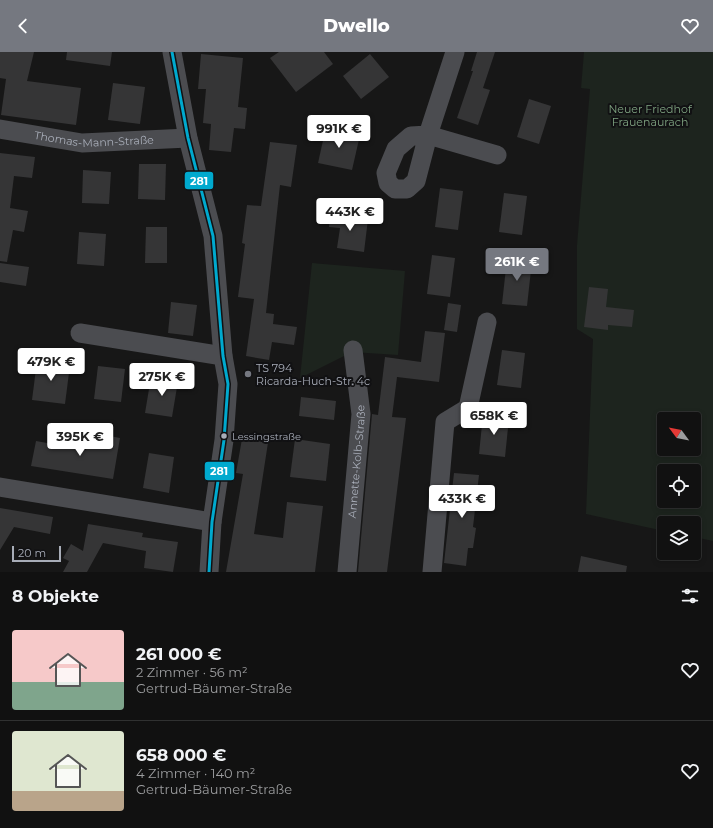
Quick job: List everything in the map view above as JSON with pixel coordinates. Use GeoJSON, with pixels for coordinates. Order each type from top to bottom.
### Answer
{"type":"FeatureCollection","features":[{"type":"Feature","properties":{"kind":"street"},"geometry":{"type":"LineString","coordinates":[[172,52],[188,138],[213,236],[223,356],[228,384],[225,426],[212,522],[209,572]]}},
{"type":"Feature","properties":{"kind":"street"},"geometry":{"type":"LineString","coordinates":[[455,52],[428,135],[497,155]]}},
{"type":"Feature","properties":{"kind":"street","name":"Thomas-Mann-Straße"},"geometry":{"type":"LineString","coordinates":[[0,129],[82,143],[188,138]]}},
{"type":"Feature","properties":{"kind":"street"},"geometry":{"type":"LineString","coordinates":[[432,572],[445,422],[468,408],[487,322]]}},
{"type":"Feature","properties":{"kind":"street"},"geometry":{"type":"LineString","coordinates":[[80,333],[223,356]]}},
{"type":"Feature","properties":{"kind":"street","name":"Annette-Kolb-Straße"},"geometry":{"type":"LineString","coordinates":[[347,572],[361,414],[353,350]]}},
{"type":"Feature","properties":{"kind":"street"},"geometry":{"type":"LineString","coordinates":[[0,487],[212,522]]}},
{"type":"Feature","properties":{"kind":"green space","name":"Neuer Friedhof Frauenaurach"},"geometry":{"type":"Polygon","coordinates":[[[584,52],[713,52],[713,541],[701,538],[701,516],[657,516],[657,529],[586,514],[593,339],[577,329],[577,245],[590,89],[581,88],[584,52]]]}},
{"type":"Feature","properties":{"kind":"green space"},"geometry":{"type":"Polygon","coordinates":[[[312,263],[405,271],[398,355],[352,352],[300,378],[312,263]]]}},
{"type":"Feature","properties":{"kind":"building"},"geometry":{"type":"Polygon","coordinates":[[[0,52],[34,52],[27,81],[81,88],[76,125],[1,115],[6,79],[0,78],[0,52]]]}},
{"type":"Feature","properties":{"kind":"building"},"geometry":{"type":"Polygon","coordinates":[[[67,52],[112,52],[110,66],[66,60],[67,52]]]}},
{"type":"Feature","properties":{"kind":"building"},"geometry":{"type":"Polygon","coordinates":[[[279,52],[324,52],[333,64],[296,92],[270,58],[279,52]]]}},
{"type":"Feature","properties":{"kind":"building"},"geometry":{"type":"Polygon","coordinates":[[[477,52],[495,52],[483,88],[490,90],[478,125],[457,118],[473,71],[471,71],[477,52]]]}},
{"type":"Feature","properties":{"kind":"building"},"geometry":{"type":"Polygon","coordinates":[[[201,54],[243,58],[238,107],[247,108],[245,129],[234,128],[231,152],[209,150],[211,124],[203,123],[206,89],[198,89],[201,54]]]}},
{"type":"Feature","properties":{"kind":"building"},"geometry":{"type":"Polygon","coordinates":[[[370,54],[389,77],[361,99],[343,76],[370,54]]]}},
{"type":"Feature","properties":{"kind":"building"},"geometry":{"type":"Polygon","coordinates":[[[113,83],[145,87],[140,124],[108,120],[113,83]]]}},
{"type":"Feature","properties":{"kind":"building"},"geometry":{"type":"Polygon","coordinates":[[[529,99],[551,106],[539,144],[517,137],[529,99]]]}},
{"type":"Feature","properties":{"kind":"building"},"geometry":{"type":"Polygon","coordinates":[[[326,127],[360,135],[352,170],[318,163],[326,127]]]}},
{"type":"Feature","properties":{"kind":"building"},"geometry":{"type":"Polygon","coordinates":[[[270,142],[297,145],[291,187],[280,185],[266,313],[274,314],[273,324],[297,327],[294,345],[272,342],[269,360],[246,356],[254,299],[238,297],[245,244],[242,243],[247,205],[261,206],[270,142]]]}},
{"type":"Feature","properties":{"kind":"building"},"geometry":{"type":"Polygon","coordinates":[[[0,153],[35,157],[32,178],[14,176],[10,208],[28,211],[24,232],[13,230],[7,262],[0,261],[0,153]]]}},
{"type":"Feature","properties":{"kind":"building"},"geometry":{"type":"Polygon","coordinates":[[[139,164],[166,164],[165,200],[138,199],[139,164]]]}},
{"type":"Feature","properties":{"kind":"building"},"geometry":{"type":"Polygon","coordinates":[[[83,170],[111,172],[109,204],[82,203],[83,170]]]}},
{"type":"Feature","properties":{"kind":"building"},"geometry":{"type":"Polygon","coordinates":[[[440,188],[463,191],[458,230],[435,227],[440,188]]]}},
{"type":"Feature","properties":{"kind":"building"},"geometry":{"type":"Polygon","coordinates":[[[504,193],[527,196],[522,235],[499,232],[504,193]]]}},
{"type":"Feature","properties":{"kind":"building"},"geometry":{"type":"Polygon","coordinates":[[[330,214],[368,219],[364,252],[337,248],[340,228],[329,227],[330,214]]]}},
{"type":"Feature","properties":{"kind":"building"},"geometry":{"type":"Polygon","coordinates":[[[146,227],[167,227],[167,263],[145,263],[146,227]]]}},
{"type":"Feature","properties":{"kind":"building"},"geometry":{"type":"Polygon","coordinates":[[[79,232],[106,234],[104,266],[77,264],[79,232]]]}},
{"type":"Feature","properties":{"kind":"building"},"geometry":{"type":"Polygon","coordinates":[[[432,255],[455,258],[450,297],[427,294],[432,255]]]}},
{"type":"Feature","properties":{"kind":"building"},"geometry":{"type":"Polygon","coordinates":[[[507,259],[532,261],[527,306],[502,304],[507,259]]]}},
{"type":"Feature","properties":{"kind":"building"},"geometry":{"type":"Polygon","coordinates":[[[0,263],[29,267],[26,286],[0,282],[0,263]]]}},
{"type":"Feature","properties":{"kind":"building"},"geometry":{"type":"Polygon","coordinates":[[[589,287],[608,289],[606,307],[634,310],[632,327],[608,325],[608,330],[584,327],[589,287]]]}},
{"type":"Feature","properties":{"kind":"building"},"geometry":{"type":"Polygon","coordinates":[[[171,302],[197,305],[193,336],[168,333],[171,302]]]}},
{"type":"Feature","properties":{"kind":"building"},"geometry":{"type":"Polygon","coordinates":[[[448,303],[461,305],[457,332],[444,330],[448,303]]]}},
{"type":"Feature","properties":{"kind":"building"},"geometry":{"type":"Polygon","coordinates":[[[425,331],[445,333],[439,382],[397,377],[392,417],[406,418],[387,572],[358,572],[372,414],[378,415],[385,357],[421,362],[425,331]]]}},
{"type":"Feature","properties":{"kind":"building"},"geometry":{"type":"Polygon","coordinates":[[[502,350],[525,353],[521,388],[497,385],[502,350]]]}},
{"type":"Feature","properties":{"kind":"building"},"geometry":{"type":"Polygon","coordinates":[[[37,361],[70,365],[65,404],[32,400],[37,361]]]}},
{"type":"Feature","properties":{"kind":"building"},"geometry":{"type":"Polygon","coordinates":[[[98,366],[125,369],[121,402],[94,399],[98,366]]]}},
{"type":"Feature","properties":{"kind":"building"},"geometry":{"type":"Polygon","coordinates":[[[151,377],[178,381],[172,417],[145,413],[151,377]]]}},
{"type":"Feature","properties":{"kind":"building"},"geometry":{"type":"Polygon","coordinates":[[[301,397],[336,401],[334,420],[299,416],[301,397]]]}},
{"type":"Feature","properties":{"kind":"building"},"geometry":{"type":"Polygon","coordinates":[[[483,415],[509,418],[505,457],[479,454],[483,415]]]}},
{"type":"Feature","properties":{"kind":"building"},"geometry":{"type":"Polygon","coordinates":[[[89,432],[120,438],[113,479],[31,466],[36,441],[86,450],[89,432]]]}},
{"type":"Feature","properties":{"kind":"building"},"geometry":{"type":"Polygon","coordinates":[[[243,433],[269,436],[254,534],[283,538],[287,502],[323,506],[315,572],[226,572],[243,474],[236,473],[243,433]]]}},
{"type":"Feature","properties":{"kind":"building"},"geometry":{"type":"Polygon","coordinates":[[[295,439],[330,444],[326,481],[290,477],[295,439]]]}},
{"type":"Feature","properties":{"kind":"building"},"geometry":{"type":"Polygon","coordinates":[[[149,453],[174,457],[169,493],[143,488],[149,453]]]}},
{"type":"Feature","properties":{"kind":"building"},"geometry":{"type":"Polygon","coordinates":[[[454,473],[479,475],[473,527],[476,528],[473,548],[468,548],[466,566],[444,563],[454,473]]]}},
{"type":"Feature","properties":{"kind":"building"},"geometry":{"type":"Polygon","coordinates":[[[0,508],[53,517],[50,534],[14,527],[0,550],[0,508]]]}},
{"type":"Feature","properties":{"kind":"building"},"geometry":{"type":"Polygon","coordinates":[[[88,524],[143,533],[142,537],[178,542],[173,572],[144,568],[146,551],[103,543],[87,572],[63,572],[69,561],[63,558],[71,544],[83,551],[88,524]]]}},
{"type":"Feature","properties":{"kind":"building"},"geometry":{"type":"Polygon","coordinates":[[[581,556],[627,566],[626,572],[578,572],[581,556]]]}},
{"type":"Feature","properties":{"kind":"transit line","name":"281"},"geometry":{"type":"LineString","coordinates":[[172,52],[188,138],[213,236],[223,356],[228,384],[224,440],[212,522],[209,572]]}},
{"type":"Feature","properties":{"kind":"place","name":"TS 794 Ricarda-Huch-Str. 4c"},"geometry":{"type":"Point","coordinates":[248,374]}},
{"type":"Feature","properties":{"kind":"place","name":"Lessingstraße"},"geometry":{"type":"Point","coordinates":[224,436]}}]}
